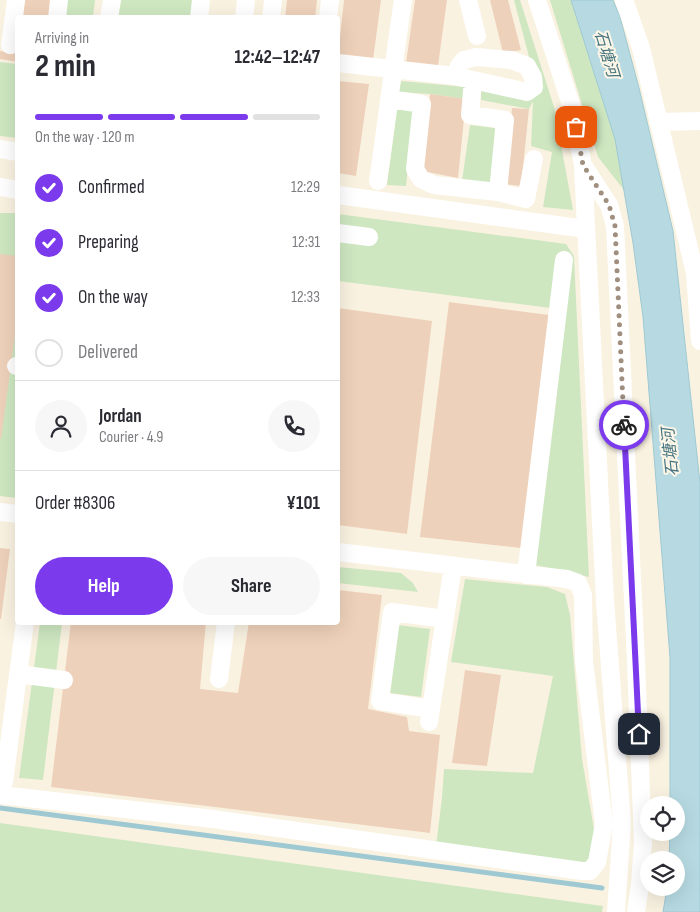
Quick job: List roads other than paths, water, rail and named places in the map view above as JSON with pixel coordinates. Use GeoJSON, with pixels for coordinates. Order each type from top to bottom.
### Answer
{"type":"FeatureCollection","features":[{"type":"Feature","properties":{"kind":"street"},"geometry":{"type":"LineString","coordinates":[[9,45],[16,0]]}},
{"type":"Feature","properties":{"kind":"street"},"geometry":{"type":"LineString","coordinates":[[57,15],[59,0]]}},
{"type":"Feature","properties":{"kind":"street"},"geometry":{"type":"LineString","coordinates":[[110,15],[112,0]]}},
{"type":"Feature","properties":{"kind":"street"},"geometry":{"type":"LineString","coordinates":[[199,15],[201,0]]}},
{"type":"Feature","properties":{"kind":"street"},"geometry":{"type":"LineString","coordinates":[[244,15],[246,0]]}},
{"type":"Feature","properties":{"kind":"street"},"geometry":{"type":"LineString","coordinates":[[271,15],[273,0]]}},
{"type":"Feature","properties":{"kind":"street"},"geometry":{"type":"LineString","coordinates":[[328,15],[330,0]]}},
{"type":"Feature","properties":{"kind":"street"},"geometry":{"type":"LineString","coordinates":[[378,180],[403,0]]}},
{"type":"Feature","properties":{"kind":"street"},"geometry":{"type":"LineString","coordinates":[[468,0],[477,36]]}},
{"type":"Feature","properties":{"kind":"street"},"geometry":{"type":"LineString","coordinates":[[537,0],[572,108],[583,165],[605,602],[622,824],[616,912]]}},
{"type":"Feature","properties":{"kind":"street"},"geometry":{"type":"LineString","coordinates":[[624,0],[641,48],[695,274],[700,341]]}},
{"type":"Feature","properties":{"kind":"street"},"geometry":{"type":"LineString","coordinates":[[340,63],[455,76],[527,92],[534,87],[533,77],[527,66],[511,60],[476,57],[464,60],[455,76]]}},
{"type":"Feature","properties":{"kind":"street"},"geometry":{"type":"LineString","coordinates":[[473,80],[470,115],[505,120],[498,192]]}},
{"type":"Feature","properties":{"kind":"street"},"geometry":{"type":"LineString","coordinates":[[390,98],[422,104],[415,169],[421,179],[434,185],[498,192],[526,199],[534,159]]}},
{"type":"Feature","properties":{"kind":"street"},"geometry":{"type":"LineString","coordinates":[[659,122],[700,121]]}},
{"type":"Feature","properties":{"kind":"street"},"geometry":{"type":"LineString","coordinates":[[0,149],[15,152]]}},
{"type":"Feature","properties":{"kind":"street"},"geometry":{"type":"LineString","coordinates":[[583,165],[609,205],[615,226],[643,843],[636,912]]}},
{"type":"Feature","properties":{"kind":"street"},"geometry":{"type":"LineString","coordinates":[[0,187],[15,190]]}},
{"type":"Feature","properties":{"kind":"street"},"geometry":{"type":"LineString","coordinates":[[340,195],[586,229]]}},
{"type":"Feature","properties":{"kind":"street"},"geometry":{"type":"LineString","coordinates":[[340,233],[369,237]]}},
{"type":"Feature","properties":{"kind":"street"},"geometry":{"type":"LineString","coordinates":[[526,574],[564,260]]}},
{"type":"Feature","properties":{"kind":"street"},"geometry":{"type":"LineString","coordinates":[[0,512],[15,514]]}},
{"type":"Feature","properties":{"kind":"street"},"geometry":{"type":"LineString","coordinates":[[25,625],[2,788],[590,871],[597,862],[604,824],[584,661],[583,595],[578,583],[567,579],[340,552]]}},
{"type":"Feature","properties":{"kind":"street"},"geometry":{"type":"LineString","coordinates":[[445,618],[392,612],[380,701],[430,716],[453,566]]}},
{"type":"Feature","properties":{"kind":"street"},"geometry":{"type":"LineString","coordinates":[[220,678],[226,625]]}},
{"type":"Feature","properties":{"kind":"street"},"geometry":{"type":"LineString","coordinates":[[18,674],[64,680]]}},
{"type":"Feature","properties":{"kind":"water","name":"石塘河"},"geometry":{"type":"Polygon","coordinates":[[[571,0],[613,0],[620,17],[639,88],[673,231],[700,483],[700,912],[663,912],[666,896],[685,896],[685,851],[669,851],[670,841],[685,841],[685,796],[670,796],[670,657],[643,317],[633,243],[615,139],[571,0]]]}},
{"type":"Feature","properties":{"kind":"waterway"},"geometry":{"type":"LineString","coordinates":[[0,808],[602,888]]}}]}
